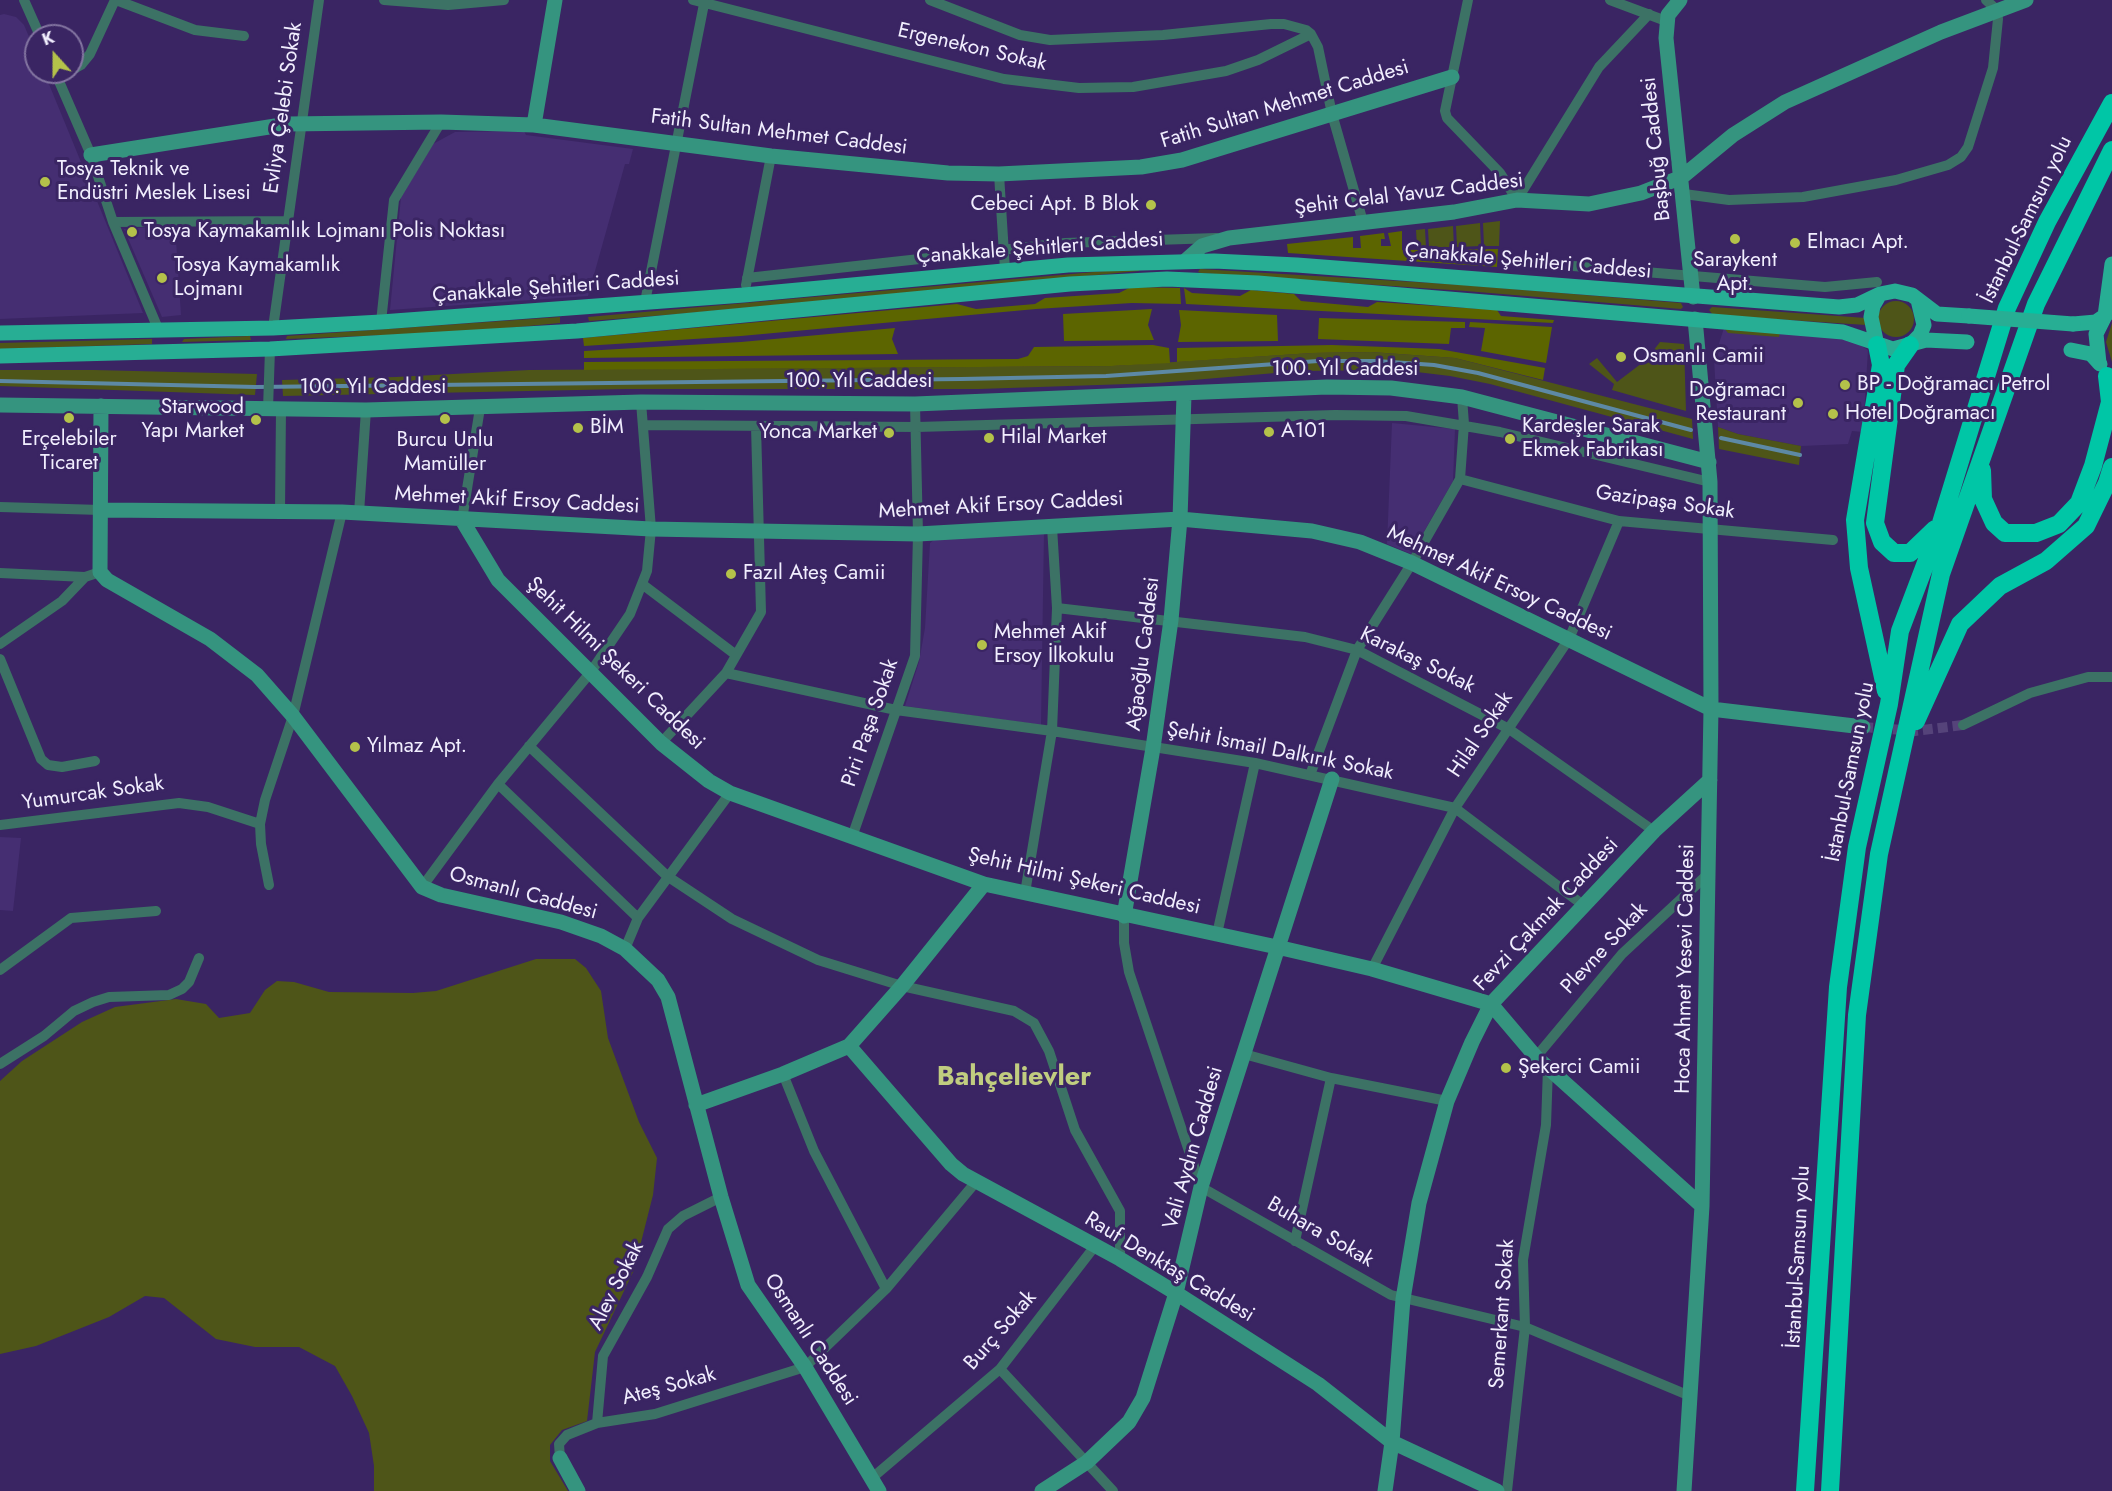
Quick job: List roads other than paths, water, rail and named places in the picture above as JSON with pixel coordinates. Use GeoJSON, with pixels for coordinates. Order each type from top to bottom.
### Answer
{"type":"FeatureCollection","features":[{"type":"Feature","properties":{"kind":"highway","name":"İstanbul-Samsun yolu"},"geometry":{"type":"LineString","coordinates":[[1805,1491],[1840,976],[1857,847],[1889,704],[1900,631],[1941,523],[2007,308],[2047,222],[2112,103]]}},
{"type":"Feature","properties":{"kind":"highway","name":"İstanbul-Samsun yolu"},"geometry":{"type":"LineString","coordinates":[[1830,1491],[1857,1015],[1878,854],[1941,574],[2036,304],[2112,150]]}},
{"type":"Feature","properties":{"kind":"highway"},"geometry":{"type":"LineString","coordinates":[[1877,345],[1881,365],[1855,520],[1859,568],[1889,704]]}},
{"type":"Feature","properties":{"kind":"highway"},"geometry":{"type":"LineString","coordinates":[[1910,345],[1896,365],[1875,523],[1882,542],[1894,553],[1910,553],[1941,523]]}},
{"type":"Feature","properties":{"kind":"highway"},"geometry":{"type":"LineString","coordinates":[[1981,462],[1983,499],[1994,523],[2005,532],[2036,533],[2059,524],[2079,503],[2093,466],[2110,402],[2106,373]]}},
{"type":"Feature","properties":{"kind":"highway"},"geometry":{"type":"LineString","coordinates":[[1901,756],[1960,624],[2000,586],[2046,561],[2086,526],[2107,483],[2112,467]]}},
{"type":"Feature","properties":{"kind":"main road","name":"Çanakkale Şehitleri Caddesi"},"geometry":{"type":"LineString","coordinates":[[0,333],[273,328],[381,322],[744,295],[1068,265],[1165,261],[1297,265],[1839,307],[1857,305],[1878,288],[1902,291],[1937,314],[2073,324],[2096,322],[2108,313]]}},
{"type":"Feature","properties":{"kind":"main road"},"geometry":{"type":"LineString","coordinates":[[1165,261],[1167,279]]}},
{"type":"Feature","properties":{"kind":"main road"},"geometry":{"type":"LineString","coordinates":[[2106,373],[2097,334],[2108,313],[2112,264]]}},
{"type":"Feature","properties":{"kind":"main road","name":"Çanakkale Şehitleri Caddesi"},"geometry":{"type":"LineString","coordinates":[[0,356],[270,349],[577,332],[1070,284],[1167,279],[1269,284],[1843,332],[1893,349],[1934,339],[1967,342]]}},
{"type":"Feature","properties":{"kind":"main road"},"geometry":{"type":"LineString","coordinates":[[1877,345],[1871,317],[1878,288]]}},
{"type":"Feature","properties":{"kind":"main road"},"geometry":{"type":"LineString","coordinates":[[1693,297],[1695,319]]}},
{"type":"Feature","properties":{"kind":"main road"},"geometry":{"type":"LineString","coordinates":[[1910,345],[1920,335],[1924,325],[1918,300]]}},
{"type":"Feature","properties":{"kind":"main road"},"geometry":{"type":"LineString","coordinates":[[575,308],[577,332]]}},
{"type":"Feature","properties":{"kind":"main road"},"geometry":{"type":"LineString","coordinates":[[270,349],[273,328]]}},
{"type":"Feature","properties":{"kind":"main road"},"geometry":{"type":"LineString","coordinates":[[162,331],[175,350]]}},
{"type":"Feature","properties":{"kind":"main road"},"geometry":{"type":"LineString","coordinates":[[159,351],[162,331]]}},
{"type":"Feature","properties":{"kind":"main road"},"geometry":{"type":"LineString","coordinates":[[2071,350],[2091,354],[2106,373]]}},
{"type":"Feature","properties":{"kind":"street"},"geometry":{"type":"LineString","coordinates":[[24,0],[35,24]]}},
{"type":"Feature","properties":{"kind":"street"},"geometry":{"type":"LineString","coordinates":[[84,61],[90,54],[115,0],[195,30],[244,36]]}},
{"type":"Feature","properties":{"kind":"street","name":"Evliya Çelebi Sokak"},"geometry":{"type":"LineString","coordinates":[[273,328],[319,0]]}},
{"type":"Feature","properties":{"kind":"street"},"geometry":{"type":"LineString","coordinates":[[384,0],[448,5],[504,0]]}},
{"type":"Feature","properties":{"kind":"street"},"geometry":{"type":"LineString","coordinates":[[534,125],[555,0]]}},
{"type":"Feature","properties":{"kind":"street"},"geometry":{"type":"LineString","coordinates":[[1468,0],[1444,106],[1447,118],[1500,172],[1518,200],[1599,67],[1649,14]]}},
{"type":"Feature","properties":{"kind":"street"},"geometry":{"type":"LineString","coordinates":[[1610,0],[1666,21],[1680,0]]}},
{"type":"Feature","properties":{"kind":"street","name":"Şehit Celal Yavuz Caddesi"},"geometry":{"type":"LineString","coordinates":[[1185,261],[1202,246],[1229,237],[1454,212],[1518,200],[1558,204],[1596,204],[1641,193],[1682,177],[1733,135],[1785,102],[1941,32],[1991,5],[2026,0]]}},
{"type":"Feature","properties":{"kind":"street"},"geometry":{"type":"LineString","coordinates":[[936,1],[1020,35],[1050,40],[1284,24],[1300,28],[1311,34],[1318,47],[1332,114],[1363,222]]}},
{"type":"Feature","properties":{"kind":"street"},"geometry":{"type":"LineString","coordinates":[[645,302],[678,143],[699,2]]}},
{"type":"Feature","properties":{"kind":"street","name":"Ergenekon Sokak"},"geometry":{"type":"LineString","coordinates":[[699,2],[1004,79],[1079,88],[1133,87],[1226,71],[1258,60],[1311,34]]}},
{"type":"Feature","properties":{"kind":"street"},"geometry":{"type":"LineString","coordinates":[[1684,195],[1729,200],[1803,197],[1896,180],[1948,165],[1961,157],[1974,132],[1994,62],[1991,5]]}},
{"type":"Feature","properties":{"kind":"street","name":"Başbuğ Caddesi"},"geometry":{"type":"LineString","coordinates":[[1666,21],[1693,297]]}},
{"type":"Feature","properties":{"kind":"street","name":"Fatih Sultan Mehmet Caddesi"},"geometry":{"type":"LineString","coordinates":[[91,155],[300,123],[441,122],[534,125],[771,156],[938,172],[999,174],[1142,167],[1169,163],[1452,77]]}},
{"type":"Feature","properties":{"kind":"street"},"geometry":{"type":"LineString","coordinates":[[61,84],[91,155],[113,222],[162,331]]}},
{"type":"Feature","properties":{"kind":"street"},"geometry":{"type":"LineString","coordinates":[[381,322],[396,194],[441,122]]}},
{"type":"Feature","properties":{"kind":"street"},"geometry":{"type":"LineString","coordinates":[[744,295],[771,156]]}},
{"type":"Feature","properties":{"kind":"street"},"geometry":{"type":"LineString","coordinates":[[999,174],[1005,270]]}},
{"type":"Feature","properties":{"kind":"street"},"geometry":{"type":"LineString","coordinates":[[113,222],[289,221]]}},
{"type":"Feature","properties":{"kind":"street","name":"Çanakkale Şehitleri Caddesi"},"geometry":{"type":"LineString","coordinates":[[747,278],[1096,241],[1229,237]]}},
{"type":"Feature","properties":{"kind":"street","name":"Çanakkale Şehitleri Caddesi"},"geometry":{"type":"LineString","coordinates":[[1513,261],[1825,287],[1878,288]]}},
{"type":"Feature","properties":{"kind":"street"},"geometry":{"type":"LineString","coordinates":[[1589,288],[1591,267]]}},
{"type":"Feature","properties":{"kind":"street","name":"Hoca Ahmet Yesevi Caddesi"},"geometry":{"type":"LineString","coordinates":[[1684,1491],[1702,1206],[1711,709],[1710,482],[1695,319]]}},
{"type":"Feature","properties":{"kind":"street"},"geometry":{"type":"LineString","coordinates":[[270,349],[269,372],[280,511]]}},
{"type":"Feature","properties":{"kind":"street","name":"100. Yıl Caddesi"},"geometry":{"type":"LineString","coordinates":[[0,405],[273,404],[366,410],[641,402],[915,404],[1358,387],[1428,391],[1462,397],[1708,454]]}},
{"type":"Feature","properties":{"kind":"street","name":"Ağaoğlu Caddesi"},"geometry":{"type":"LineString","coordinates":[[1124,916],[1153,748],[1171,620],[1180,519],[1184,395]]}},
{"type":"Feature","properties":{"kind":"street"},"geometry":{"type":"LineString","coordinates":[[1310,775],[1357,650],[1412,563],[1460,478],[1464,424],[1462,397]]}},
{"type":"Feature","properties":{"kind":"street"},"geometry":{"type":"LineString","coordinates":[[422,887],[498,784],[590,674],[630,614],[647,571],[651,529],[641,402]]}},
{"type":"Feature","properties":{"kind":"street","name":"Piri Paşa Sokak"},"geometry":{"type":"LineString","coordinates":[[852,837],[915,656],[918,534],[915,404]]}},
{"type":"Feature","properties":{"kind":"street"},"geometry":{"type":"LineString","coordinates":[[0,644],[62,601],[85,578],[100,572],[101,406]]}},
{"type":"Feature","properties":{"kind":"street"},"geometry":{"type":"LineString","coordinates":[[462,520],[480,408]]}},
{"type":"Feature","properties":{"kind":"street"},"geometry":{"type":"LineString","coordinates":[[359,513],[366,410]]}},
{"type":"Feature","properties":{"kind":"street"},"geometry":{"type":"LineString","coordinates":[[643,425],[917,427],[1377,415],[1431,418],[1464,424],[1710,482]]}},
{"type":"Feature","properties":{"kind":"street"},"geometry":{"type":"LineString","coordinates":[[661,743],[726,673],[761,612],[761,530],[756,426]]}},
{"type":"Feature","properties":{"kind":"street","name":"Gazipaşa Sokak"},"geometry":{"type":"LineString","coordinates":[[1460,478],[1619,521],[1833,540]]}},
{"type":"Feature","properties":{"kind":"street"},"geometry":{"type":"LineString","coordinates":[[0,507],[101,510]]}},
{"type":"Feature","properties":{"kind":"street","name":"Mehmet Akif Ersoy Caddesi"},"geometry":{"type":"LineString","coordinates":[[101,510],[342,512],[651,529],[918,534],[1180,519],[1337,536],[1412,563],[1711,709],[1863,727]]}},
{"type":"Feature","properties":{"kind":"street"},"geometry":{"type":"LineString","coordinates":[[269,885],[260,824],[271,780],[293,716],[342,512]]}},
{"type":"Feature","properties":{"kind":"street","name":"Şehit Hilmi Şekeri Caddesi"},"geometry":{"type":"LineString","coordinates":[[462,520],[498,580],[590,674],[661,743],[709,781],[730,793],[984,884],[1372,969],[1491,1004]]}},
{"type":"Feature","properties":{"kind":"street","name":"Hilal Sokak"},"geometry":{"type":"LineString","coordinates":[[1372,969],[1455,808],[1569,639],[1619,521]]}},
{"type":"Feature","properties":{"kind":"street"},"geometry":{"type":"LineString","coordinates":[[1026,893],[1052,731],[1057,608],[1052,527]]}},
{"type":"Feature","properties":{"kind":"street","name":"Osmanlı Caddesi"},"geometry":{"type":"LineString","coordinates":[[100,572],[116,588],[210,639],[242,660],[293,716],[422,887],[441,895],[561,922],[601,936],[625,949],[658,980],[668,998],[720,1197],[748,1285],[805,1367],[876,1484]]}},
{"type":"Feature","properties":{"kind":"street"},"geometry":{"type":"LineString","coordinates":[[0,573],[85,578]]}},
{"type":"Feature","properties":{"kind":"street"},"geometry":{"type":"LineString","coordinates":[[642,584],[736,655]]}},
{"type":"Feature","properties":{"kind":"street","name":"Karakaş Sokak"},"geometry":{"type":"LineString","coordinates":[[1057,608],[1305,637],[1357,650],[1509,729],[1654,831]]}},
{"type":"Feature","properties":{"kind":"street"},"geometry":{"type":"LineString","coordinates":[[0,659],[41,759],[48,765],[62,767],[95,761]]}},
{"type":"Feature","properties":{"kind":"street","name":"Şehit İsmail Dalkırık Sokak"},"geometry":{"type":"LineString","coordinates":[[726,673],[896,710],[1052,731],[1255,763],[1455,808],[1583,905]]}},
{"type":"Feature","properties":{"kind":"street"},"geometry":{"type":"LineString","coordinates":[[1963,725],[2030,693],[2088,677],[2112,677]]}},
{"type":"Feature","properties":{"kind":"street"},"geometry":{"type":"LineString","coordinates":[[529,746],[667,876],[732,919],[784,946],[818,960],[902,986],[1014,1011],[1034,1023],[1049,1051],[1075,1130],[1120,1210],[1120,1259]]}},
{"type":"Feature","properties":{"kind":"street"},"geometry":{"type":"LineString","coordinates":[[1217,934],[1255,763]]}},
{"type":"Feature","properties":{"kind":"street","name":"Vali Aydın Caddesi"},"geometry":{"type":"LineString","coordinates":[[1042,1491],[1087,1462],[1129,1422],[1137,1410],[1176,1293],[1201,1187],[1332,779]]}},
{"type":"Feature","properties":{"kind":"street","name":"Fevzi Çakmak Caddesi"},"geometry":{"type":"LineString","coordinates":[[1385,1491],[1392,1442],[1403,1299],[1425,1176],[1447,1101],[1491,1004],[1654,831],[1710,780]]}},
{"type":"Feature","properties":{"kind":"street"},"geometry":{"type":"LineString","coordinates":[[498,784],[638,918]]}},
{"type":"Feature","properties":{"kind":"street"},"geometry":{"type":"LineString","coordinates":[[625,949],[638,918],[730,793]]}},
{"type":"Feature","properties":{"kind":"street","name":"Yumurcak Sokak"},"geometry":{"type":"LineString","coordinates":[[0,825],[179,803],[207,807],[260,824]]}},
{"type":"Feature","properties":{"kind":"street","name":"Plevne Sokak"},"geometry":{"type":"LineString","coordinates":[[1536,1057],[1622,954],[1708,874]]}},
{"type":"Feature","properties":{"kind":"street"},"geometry":{"type":"LineString","coordinates":[[696,1105],[783,1074],[849,1046],[902,986],[984,884]]}},
{"type":"Feature","properties":{"kind":"street"},"geometry":{"type":"LineString","coordinates":[[0,970],[71,918],[156,911]]}},
{"type":"Feature","properties":{"kind":"street"},"geometry":{"type":"LineString","coordinates":[[1124,916],[1124,943],[1129,972],[1201,1187]]}},
{"type":"Feature","properties":{"kind":"street"},"geometry":{"type":"LineString","coordinates":[[0,1064],[44,1036],[74,1011],[93,1002],[109,997],[169,995],[182,989],[189,982],[199,958]]}},
{"type":"Feature","properties":{"kind":"street"},"geometry":{"type":"LineString","coordinates":[[1491,1004],[1536,1057],[1702,1206]]}},
{"type":"Feature","properties":{"kind":"street","name":"Rauf Denktaş Caddesi"},"geometry":{"type":"LineString","coordinates":[[849,1046],[951,1164],[975,1183],[1120,1259],[1176,1293],[1318,1384],[1392,1442],[1497,1491]]}},
{"type":"Feature","properties":{"kind":"street"},"geometry":{"type":"LineString","coordinates":[[1244,1054],[1331,1078],[1447,1101]]}},
{"type":"Feature","properties":{"kind":"street","name":"Semerkant Sokak"},"geometry":{"type":"LineString","coordinates":[[1507,1491],[1525,1327],[1523,1260],[1546,1125],[1548,1068]]}},
{"type":"Feature","properties":{"kind":"street"},"geometry":{"type":"LineString","coordinates":[[783,1074],[814,1151],[886,1289]]}},
{"type":"Feature","properties":{"kind":"street"},"geometry":{"type":"LineString","coordinates":[[1295,1241],[1331,1078]]}},
{"type":"Feature","properties":{"kind":"street"},"geometry":{"type":"LineString","coordinates":[[805,1367],[886,1289],[975,1183]]}},
{"type":"Feature","properties":{"kind":"street","name":"Buhara Sokak"},"geometry":{"type":"LineString","coordinates":[[1201,1187],[1379,1289],[1403,1299],[1525,1327],[1690,1396]]}},
{"type":"Feature","properties":{"kind":"street","name":"Alev Sokak"},"geometry":{"type":"LineString","coordinates":[[597,1423],[603,1356],[618,1325],[647,1277],[668,1228],[683,1216],[720,1197]]}},
{"type":"Feature","properties":{"kind":"street","name":"Burç Sokak"},"geometry":{"type":"LineString","coordinates":[[876,1484],[1000,1369],[1095,1246]]}},
{"type":"Feature","properties":{"kind":"street","name":"Ateş Sokak"},"geometry":{"type":"LineString","coordinates":[[560,1458],[559,1444],[567,1435],[597,1423],[655,1414],[805,1367]]}},
{"type":"Feature","properties":{"kind":"street"},"geometry":{"type":"LineString","coordinates":[[1000,1369],[1113,1491]]}},
{"type":"Feature","properties":{"kind":"street"},"geometry":{"type":"LineString","coordinates":[[560,1458],[578,1491]]}},
{"type":"Feature","properties":{"kind":"waterway"},"geometry":{"type":"LineString","coordinates":[[0,381],[256,387],[961,379],[1106,376],[1318,361],[1377,361],[1434,365],[1478,373],[1691,430]]}},
{"type":"Feature","properties":{"kind":"waterway"},"geometry":{"type":"LineString","coordinates":[[1721,438],[1800,455]]}},
{"type":"Feature","properties":{"kind":"tunnel"},"geometry":{"type":"LineString","coordinates":[[1863,727],[1915,731],[1963,725]]}},
{"type":"Feature","properties":{"kind":"place","name":"Tosya Teknik ve Endüstri Meslek Lisesi"},"geometry":{"type":"Point","coordinates":[45,182]}},
{"type":"Feature","properties":{"kind":"place","name":"Cebeci Apt. B Blok"},"geometry":{"type":"Point","coordinates":[1151,205]}},
{"type":"Feature","properties":{"kind":"place","name":"Tosya Kaymakamlık Lojmanı Polis Noktası"},"geometry":{"type":"Point","coordinates":[132,232]}},
{"type":"Feature","properties":{"kind":"place","name":"Saraykent Apt."},"geometry":{"type":"Point","coordinates":[1735,239]}},
{"type":"Feature","properties":{"kind":"place","name":"Elmacı Apt."},"geometry":{"type":"Point","coordinates":[1795,243]}},
{"type":"Feature","properties":{"kind":"place","name":"Tosya Kaymakamlık Lojmanı"},"geometry":{"type":"Point","coordinates":[162,278]}},
{"type":"Feature","properties":{"kind":"place","name":"Osmanlı Camii"},"geometry":{"type":"Point","coordinates":[1621,357]}},
{"type":"Feature","properties":{"kind":"place","name":"BP - Doğramacı Petrol"},"geometry":{"type":"Point","coordinates":[1845,385]}},
{"type":"Feature","properties":{"kind":"place","name":"Doğramacı Restaurant"},"geometry":{"type":"Point","coordinates":[1798,403]}},
{"type":"Feature","properties":{"kind":"place","name":"Hotel Doğramacı"},"geometry":{"type":"Point","coordinates":[1833,414]}},
{"type":"Feature","properties":{"kind":"place","name":"Erçelebiler Ticaret"},"geometry":{"type":"Point","coordinates":[69,418]}},
{"type":"Feature","properties":{"kind":"place","name":"Burcu Unlu Mamüller"},"geometry":{"type":"Point","coordinates":[445,419]}},
{"type":"Feature","properties":{"kind":"place","name":"Starwood Yapı Market"},"geometry":{"type":"Point","coordinates":[256,420]}},
{"type":"Feature","properties":{"kind":"place","name":"BİM"},"geometry":{"type":"Point","coordinates":[578,428]}},
{"type":"Feature","properties":{"kind":"place","name":"A101"},"geometry":{"type":"Point","coordinates":[1269,432]}},
{"type":"Feature","properties":{"kind":"place","name":"Yonca Market"},"geometry":{"type":"Point","coordinates":[889,433]}},
{"type":"Feature","properties":{"kind":"place","name":"Hilal Market"},"geometry":{"type":"Point","coordinates":[989,438]}},
{"type":"Feature","properties":{"kind":"place","name":"Kardeşler Sarak Ekmek Fabrikası"},"geometry":{"type":"Point","coordinates":[1510,439]}},
{"type":"Feature","properties":{"kind":"place","name":"Fazıl Ateş Camii"},"geometry":{"type":"Point","coordinates":[731,574]}},
{"type":"Feature","properties":{"kind":"place","name":"Mehmet Akif Ersoy İlkokulu"},"geometry":{"type":"Point","coordinates":[982,645]}},
{"type":"Feature","properties":{"kind":"place","name":"Yılmaz Apt."},"geometry":{"type":"Point","coordinates":[355,747]}},
{"type":"Feature","properties":{"kind":"place","name":"Şekerci Camii"},"geometry":{"type":"Point","coordinates":[1506,1068]}},
{"type":"Feature","properties":{"kind":"district","name":"Bahçelievler"},"geometry":{"type":"Point","coordinates":[1014,1078]}}]}
